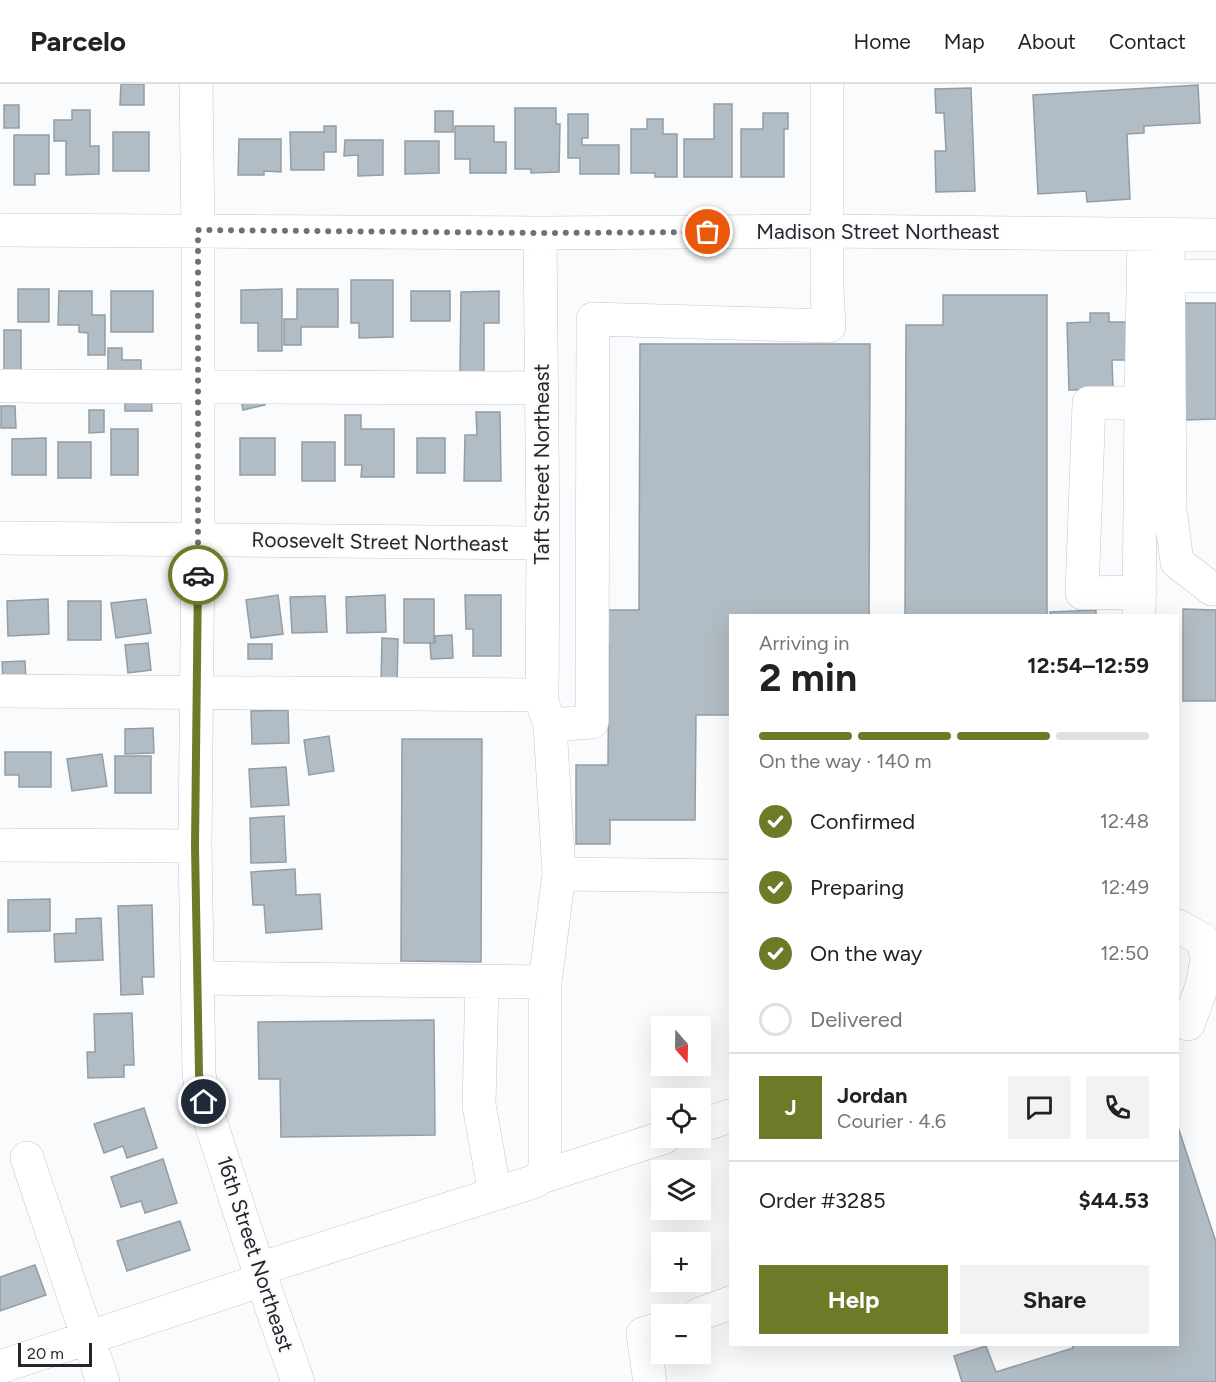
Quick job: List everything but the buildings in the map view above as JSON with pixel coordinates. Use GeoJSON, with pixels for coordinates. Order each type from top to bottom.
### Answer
{"type":"FeatureCollection","features":[{"type":"Feature","properties":{"kind":"street","name":"16th Street Northeast"},"geometry":{"type":"LineString","coordinates":[[196,84],[198,540],[195,846],[199,1074],[204,1102],[298,1382]]}},
{"type":"Feature","properties":{"kind":"street"},"geometry":{"type":"LineString","coordinates":[[0,691],[196,693],[546,710],[592,722],[593,319],[829,326],[827,84]]}},
{"type":"Feature","properties":{"kind":"street","name":"Madison Street Northeast"},"geometry":{"type":"LineString","coordinates":[[0,230],[540,233],[827,231],[1216,235]]}},
{"type":"Feature","properties":{"kind":"street","name":"Taft Street Northeast"},"geometry":{"type":"LineString","coordinates":[[540,233],[546,710],[559,874],[545,982],[545,1171],[541,1177]]}},
{"type":"Feature","properties":{"kind":"street"},"geometry":{"type":"LineString","coordinates":[[1156,235],[1168,276],[1170,510],[1178,562],[1216,590]]}},
{"type":"Feature","properties":{"kind":"street"},"geometry":{"type":"LineString","coordinates":[[1141,403],[1089,403],[1082,593],[1140,604],[1141,403],[1156,235]]}},
{"type":"Feature","properties":{"kind":"street"},"geometry":{"type":"LineString","coordinates":[[1168,276],[1216,276]]}},
{"type":"Feature","properties":{"kind":"street"},"geometry":{"type":"LineString","coordinates":[[0,386],[542,388]]}},
{"type":"Feature","properties":{"kind":"street","name":"Roosevelt Street Northeast"},"geometry":{"type":"LineString","coordinates":[[0,538],[543,543]]}},
{"type":"Feature","properties":{"kind":"street"},"geometry":{"type":"LineString","coordinates":[[0,845],[195,846]]}},
{"type":"Feature","properties":{"kind":"street"},"geometry":{"type":"LineString","coordinates":[[559,874],[729,876]]}},
{"type":"Feature","properties":{"kind":"street"},"geometry":{"type":"LineString","coordinates":[[1179,927],[1203,940],[1207,959],[1202,987],[1188,1024]]}},
{"type":"Feature","properties":{"kind":"street"},"geometry":{"type":"LineString","coordinates":[[197,978],[545,982]]}},
{"type":"Feature","properties":{"kind":"street"},"geometry":{"type":"LineString","coordinates":[[483,981],[479,1104],[495,1194]]}},
{"type":"Feature","properties":{"kind":"street"},"geometry":{"type":"LineString","coordinates":[[711,1122],[729,1116]]}},
{"type":"Feature","properties":{"kind":"street"},"geometry":{"type":"LineString","coordinates":[[0,1367],[260,1274],[651,1142]]}},
{"type":"Feature","properties":{"kind":"street"},"geometry":{"type":"LineString","coordinates":[[27,1158],[103,1382]]}},
{"type":"Feature","properties":{"kind":"street"},"geometry":{"type":"LineString","coordinates":[[711,1310],[729,1303]]}},
{"type":"Feature","properties":{"kind":"street"},"geometry":{"type":"LineString","coordinates":[[650,1382],[643,1334],[651,1331]]}},
{"type":"Feature","properties":{"kind":"way so far"},"geometry":{"type":"LineString","coordinates":[[198,575],[198,230],[708,232]]}},
{"type":"Feature","properties":{"kind":"route"},"geometry":{"type":"LineString","coordinates":[[198,575],[195,846],[199,1074],[204,1102]]}}]}
